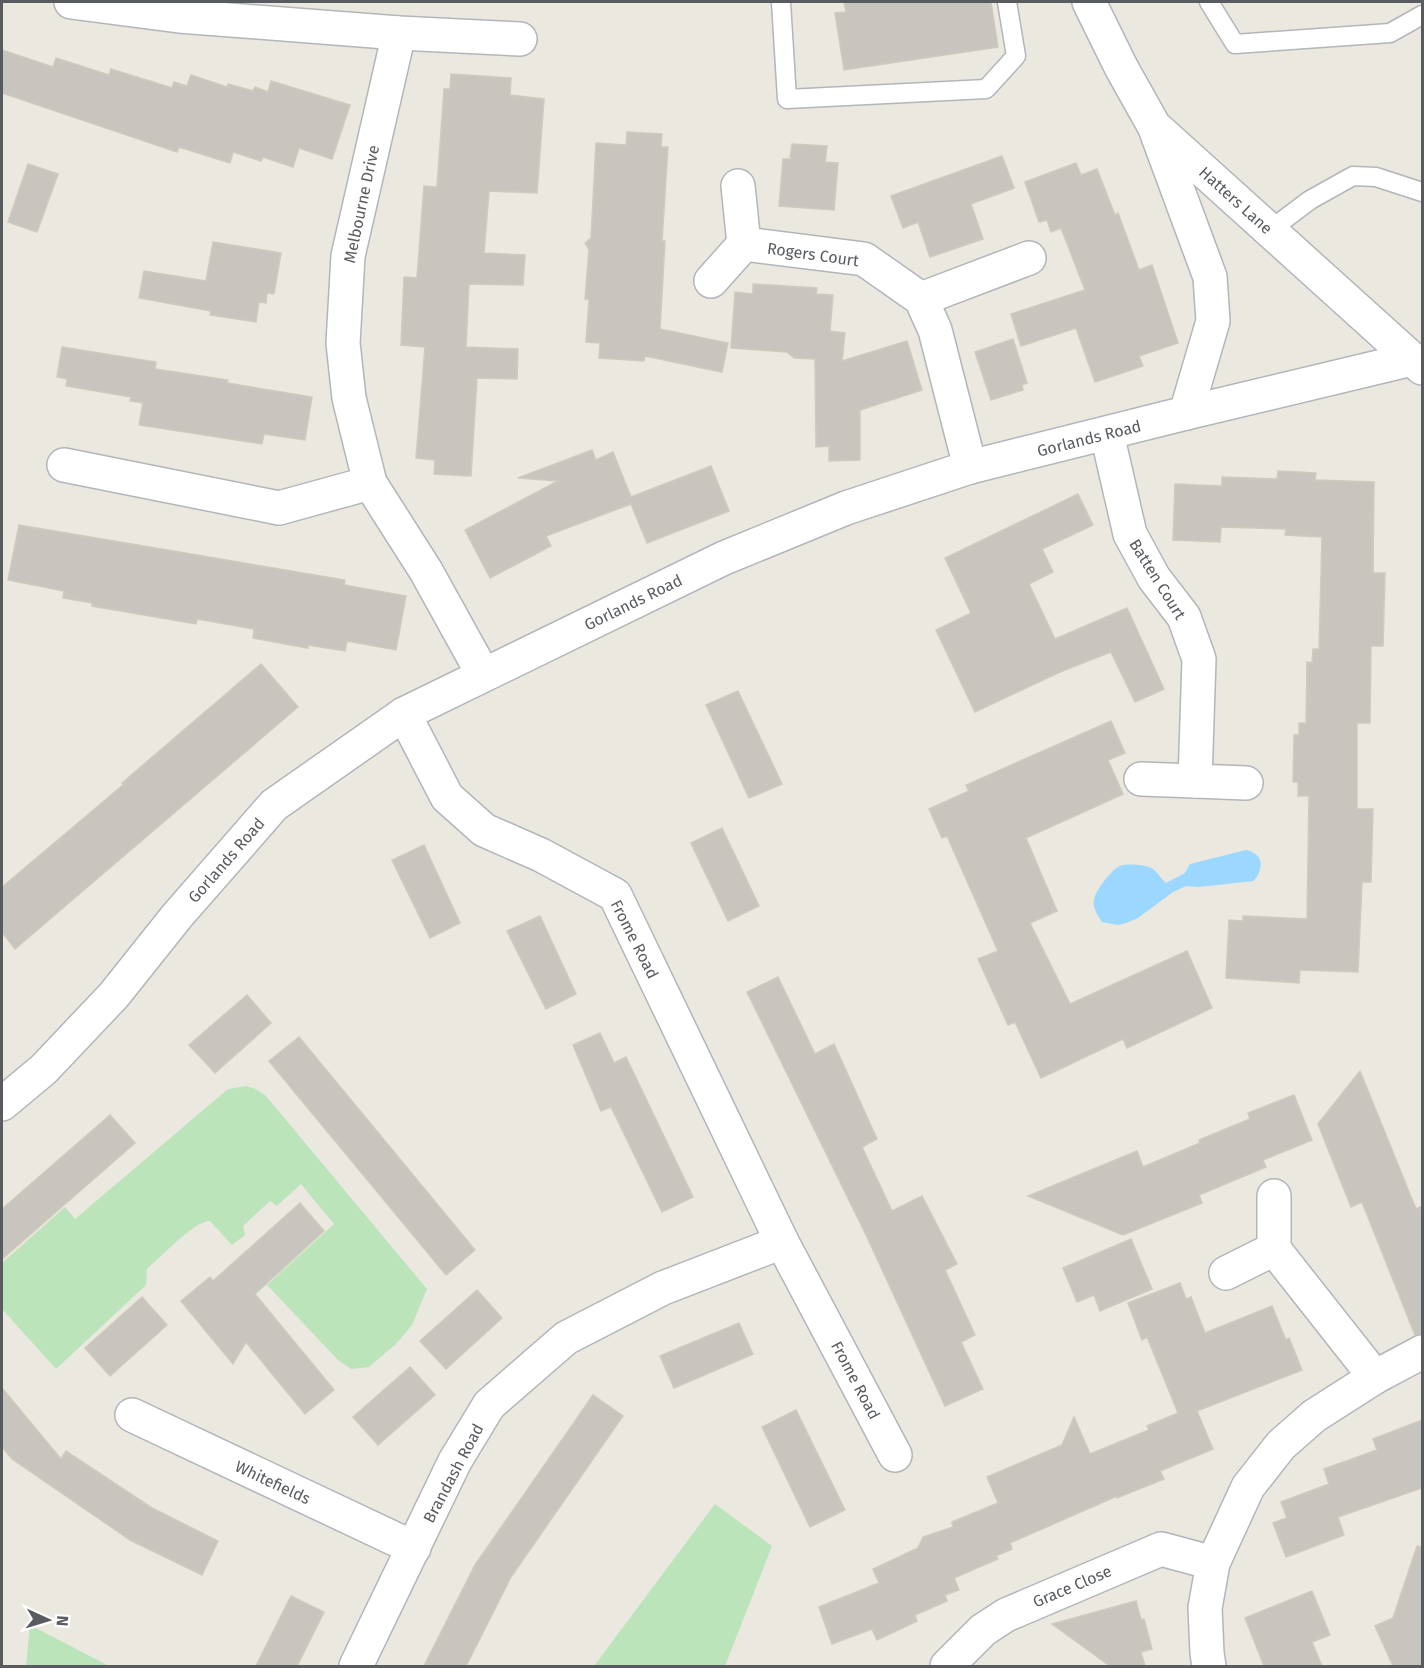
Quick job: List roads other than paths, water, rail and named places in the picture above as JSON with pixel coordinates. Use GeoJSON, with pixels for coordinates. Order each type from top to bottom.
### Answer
{"type":"FeatureCollection","features":[{"type":"Feature","properties":{"kind":"street"},"geometry":{"type":"LineString","coordinates":[[71,2],[179,9],[399,33],[520,39]]}},
{"type":"Feature","properties":{"kind":"street","name":"Hatters Lane"},"geometry":{"type":"LineString","coordinates":[[1089,2],[1121,67],[1154,126],[1417,364]]}},
{"type":"Feature","properties":{"kind":"street","name":"Melbourne Drive"},"geometry":{"type":"LineString","coordinates":[[399,33],[348,256],[343,343],[349,398],[370,483],[426,571],[483,674]]}},
{"type":"Feature","properties":{"kind":"street"},"geometry":{"type":"LineString","coordinates":[[1154,126],[1210,277],[1213,321],[1186,412]]}},
{"type":"Feature","properties":{"kind":"street"},"geometry":{"type":"LineString","coordinates":[[738,186],[744,244]]}},
{"type":"Feature","properties":{"kind":"street","name":"Rogers Court"},"geometry":{"type":"LineString","coordinates":[[711,281],[744,244],[864,259],[921,299]]}},
{"type":"Feature","properties":{"kind":"street"},"geometry":{"type":"LineString","coordinates":[[970,467],[935,330],[921,299],[1029,258]]}},
{"type":"Feature","properties":{"kind":"street","name":"Gorlands Road"},"geometry":{"type":"LineString","coordinates":[[2,1104],[44,1069],[114,995],[177,916],[274,805],[404,714],[724,558],[846,508],[970,467],[1107,434],[1186,412],[1417,364]]}},
{"type":"Feature","properties":{"kind":"street","name":"Batten Court"},"geometry":{"type":"LineString","coordinates":[[1107,434],[1130,534],[1154,578],[1184,617],[1199,659],[1195,781]]}},
{"type":"Feature","properties":{"kind":"street"},"geometry":{"type":"LineString","coordinates":[[64,465],[279,508],[370,483]]}},
{"type":"Feature","properties":{"kind":"street","name":"Frome Road"},"geometry":{"type":"LineString","coordinates":[[404,714],[447,797],[484,830],[541,855],[615,895],[782,1242],[895,1455]]}},
{"type":"Feature","properties":{"kind":"street"},"geometry":{"type":"LineString","coordinates":[[1141,779],[1246,783]]}},
{"type":"Feature","properties":{"kind":"street"},"geometry":{"type":"LineString","coordinates":[[1274,1196],[1274,1249],[1375,1377]]}},
{"type":"Feature","properties":{"kind":"street","name":"Brandash Road"},"geometry":{"type":"LineString","coordinates":[[356,1666],[455,1461],[489,1406],[566,1338],[663,1288],[782,1242]]}},
{"type":"Feature","properties":{"kind":"street"},"geometry":{"type":"LineString","coordinates":[[1226,1273],[1274,1249]]}},
{"type":"Feature","properties":{"kind":"street"},"geometry":{"type":"LineString","coordinates":[[1209,1666],[1205,1608],[1213,1563],[1248,1487],[1281,1445],[1314,1416],[1375,1377],[1422,1352]]}},
{"type":"Feature","properties":{"kind":"street","name":"Whitefields"},"geometry":{"type":"LineString","coordinates":[[132,1415],[414,1548]]}},
{"type":"Feature","properties":{"kind":"street","name":"Grace Close"},"geometry":{"type":"LineString","coordinates":[[946,1666],[983,1630],[1006,1615],[1161,1548],[1213,1563]]}},
{"type":"Feature","properties":{"kind":"lane"},"geometry":{"type":"LineString","coordinates":[[781,2],[787,99],[986,89],[1016,56],[1007,2]]}},
{"type":"Feature","properties":{"kind":"lane"},"geometry":{"type":"LineString","coordinates":[[1209,2],[1235,44],[1390,33],[1422,15]]}},
{"type":"Feature","properties":{"kind":"lane"},"geometry":{"type":"LineString","coordinates":[[1270,230],[1310,200],[1353,176],[1376,177],[1422,192]]}},
{"type":"Feature","properties":{"kind":"water"},"geometry":{"type":"Polygon","coordinates":[[[1246,850],[1259,858],[1261,867],[1254,881],[1199,887],[1186,886],[1173,892],[1138,918],[1118,925],[1102,922],[1094,906],[1097,891],[1120,866],[1150,868],[1166,883],[1185,873],[1190,864],[1246,850]]]}}]}
